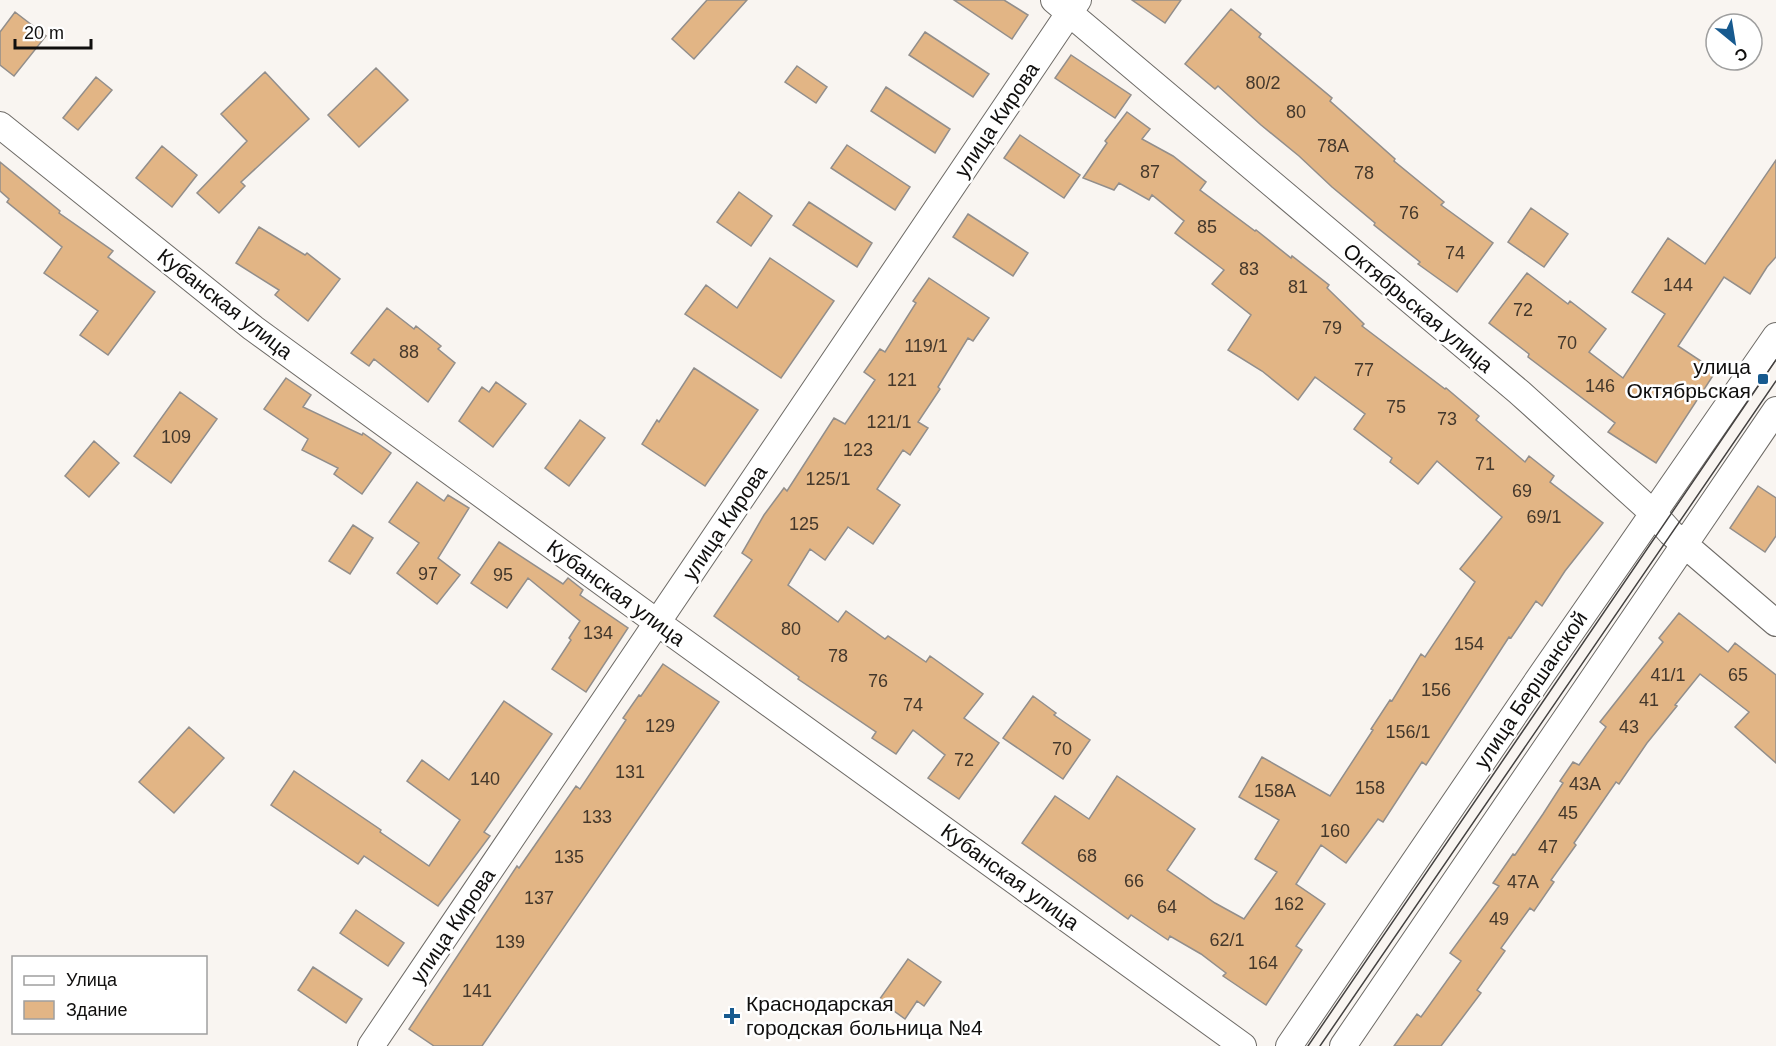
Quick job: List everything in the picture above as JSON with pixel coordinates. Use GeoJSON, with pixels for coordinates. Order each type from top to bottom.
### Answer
{"type":"FeatureCollection","features":[{"type":"Feature","properties":{"kind":"street","name":"Октябрьская улица"},"geometry":{"type":"LineString","coordinates":[[1067,5],[1519,392],[1653,513],[1671,533],[1776,623]]}},
{"type":"Feature","properties":{"kind":"street","name":"улица Кирова"},"geometry":{"type":"LineString","coordinates":[[372,1046],[658,623],[1067,5]]}},
{"type":"Feature","properties":{"kind":"street","name":"Кубанская улица"},"geometry":{"type":"LineString","coordinates":[[0,125],[253,328],[1244,1046]]}},
{"type":"Feature","properties":{"kind":"street","name":"улица Бершанской"},"geometry":{"type":"LineString","coordinates":[[1289,1046],[1776,336]]}},
{"type":"Feature","properties":{"kind":"street"},"geometry":{"type":"LineString","coordinates":[[1343,1046],[1776,410]]}},
{"type":"Feature","properties":{"kind":"building"},"geometry":{"type":"Polygon","coordinates":[[[707,0],[747,0],[694,59],[672,39],[707,0]]]}},
{"type":"Feature","properties":{"kind":"building"},"geometry":{"type":"Polygon","coordinates":[[[954,0],[1004,0],[1028,15],[1012,39],[954,0]]]}},
{"type":"Feature","properties":{"kind":"building"},"geometry":{"type":"Polygon","coordinates":[[[1132,0],[1181,0],[1165,23],[1132,0]]]}},
{"type":"Feature","properties":{"kind":"building"},"geometry":{"type":"Polygon","coordinates":[[[1231,9],[1261,34],[1259,37],[1332,98],[1330,101],[1395,159],[1394,161],[1444,202],[1441,205],[1493,243],[1457,292],[1418,264],[1420,262],[1374,225],[1375,223],[1218,86],[1215,89],[1185,64],[1231,9]]]}},
{"type":"Feature","properties":{"kind":"building"},"geometry":{"type":"Polygon","coordinates":[[[15,12],[46,36],[14,76],[0,65],[0,32],[15,12]]]}},
{"type":"Feature","properties":{"kind":"building"},"geometry":{"type":"Polygon","coordinates":[[[925,32],[989,74],[973,97],[909,55],[925,32]]]}},
{"type":"Feature","properties":{"kind":"building"},"geometry":{"type":"Polygon","coordinates":[[[1071,55],[1131,95],[1115,118],[1055,78],[1071,55]]]}},
{"type":"Feature","properties":{"kind":"building"},"geometry":{"type":"Polygon","coordinates":[[[797,66],[827,87],[816,103],[785,82],[797,66]]]}},
{"type":"Feature","properties":{"kind":"building"},"geometry":{"type":"Polygon","coordinates":[[[376,68],[408,100],[359,147],[328,115],[376,68]]]}},
{"type":"Feature","properties":{"kind":"building"},"geometry":{"type":"Polygon","coordinates":[[[265,72],[309,119],[241,182],[245,186],[219,213],[197,193],[247,141],[221,114],[265,72]]]}},
{"type":"Feature","properties":{"kind":"building"},"geometry":{"type":"Polygon","coordinates":[[[96,77],[112,90],[78,130],[63,118],[96,77]]]}},
{"type":"Feature","properties":{"kind":"building"},"geometry":{"type":"Polygon","coordinates":[[[886,87],[950,129],[935,153],[871,111],[886,87]]]}},
{"type":"Feature","properties":{"kind":"building"},"geometry":{"type":"Polygon","coordinates":[[[1127,112],[1150,129],[1142,139],[1173,156],[1206,182],[1200,190],[1329,285],[1327,288],[1364,324],[1362,326],[1446,388],[1479,416],[1476,420],[1525,462],[1529,456],[1554,476],[1550,482],[1603,523],[1565,571],[1542,606],[1536,601],[1511,638],[1509,637],[1426,765],[1422,762],[1383,822],[1378,819],[1346,863],[1321,845],[1296,884],[1325,904],[1296,946],[1302,950],[1266,1005],[1223,976],[1226,973],[1201,954],[1170,936],[1168,940],[1131,915],[1128,919],[1022,843],[1055,796],[1089,819],[1117,776],[1195,829],[1167,870],[1215,903],[1244,919],[1277,872],[1255,859],[1279,820],[1239,797],[1262,757],[1330,796],[1421,654],[1425,657],[1475,582],[1460,569],[1502,517],[1437,461],[1418,484],[1390,462],[1392,458],[1354,429],[1365,414],[1315,377],[1298,400],[1262,371],[1228,350],[1251,315],[1212,284],[1224,270],[1175,233],[1184,221],[1152,195],[1149,200],[1119,183],[1114,190],[1083,178],[1107,143],[1105,141],[1127,112]]]}},
{"type":"Feature","properties":{"kind":"building"},"geometry":{"type":"Polygon","coordinates":[[[1020,135],[1080,175],[1064,198],[1004,158],[1020,135]]]}},
{"type":"Feature","properties":{"kind":"building"},"geometry":{"type":"Polygon","coordinates":[[[847,145],[910,187],[895,210],[831,168],[847,145]]]}},
{"type":"Feature","properties":{"kind":"building"},"geometry":{"type":"Polygon","coordinates":[[[162,146],[197,175],[172,207],[136,178],[162,146]]]}},
{"type":"Feature","properties":{"kind":"building"},"geometry":{"type":"Polygon","coordinates":[[[1776,160],[1776,257],[1750,294],[1724,277],[1678,346],[1716,371],[1656,463],[1608,432],[1615,423],[1528,357],[1529,354],[1489,323],[1527,273],[1568,304],[1570,301],[1606,329],[1589,352],[1623,378],[1665,314],[1632,292],[1668,238],[1705,264],[1776,160]]]}},
{"type":"Feature","properties":{"kind":"building"},"geometry":{"type":"Polygon","coordinates":[[[0,162],[60,211],[59,213],[113,251],[108,257],[155,292],[108,355],[80,335],[98,311],[44,273],[62,247],[7,202],[9,199],[0,191],[0,162]]]}},
{"type":"Feature","properties":{"kind":"building"},"geometry":{"type":"Polygon","coordinates":[[[739,192],[772,216],[751,246],[717,222],[739,192]]]}},
{"type":"Feature","properties":{"kind":"building"},"geometry":{"type":"Polygon","coordinates":[[[809,202],[872,243],[857,267],[793,225],[809,202]]]}},
{"type":"Feature","properties":{"kind":"building"},"geometry":{"type":"Polygon","coordinates":[[[1531,208],[1568,234],[1544,267],[1508,242],[1531,208]]]}},
{"type":"Feature","properties":{"kind":"building"},"geometry":{"type":"Polygon","coordinates":[[[968,214],[1028,253],[1013,276],[953,237],[968,214]]]}},
{"type":"Feature","properties":{"kind":"building"},"geometry":{"type":"Polygon","coordinates":[[[259,227],[305,255],[307,253],[340,279],[308,321],[275,295],[279,290],[236,263],[259,227]]]}},
{"type":"Feature","properties":{"kind":"building"},"geometry":{"type":"Polygon","coordinates":[[[770,258],[834,301],[781,378],[685,314],[706,285],[737,308],[770,258]]]}},
{"type":"Feature","properties":{"kind":"building"},"geometry":{"type":"Polygon","coordinates":[[[929,278],[989,318],[973,341],[968,338],[938,387],[940,389],[918,422],[928,428],[910,455],[903,450],[877,489],[900,505],[873,544],[848,527],[825,560],[810,549],[788,585],[838,622],[846,611],[885,639],[888,636],[926,662],[930,656],[983,694],[964,718],[999,743],[959,799],[928,778],[945,755],[913,730],[896,754],[872,738],[876,732],[798,679],[799,677],[714,616],[752,560],[742,553],[764,515],[784,488],[787,491],[834,418],[845,424],[875,380],[864,372],[880,349],[885,352],[916,303],[913,301],[929,278]]]}},
{"type":"Feature","properties":{"kind":"building"},"geometry":{"type":"Polygon","coordinates":[[[387,308],[414,329],[416,326],[441,346],[438,349],[455,363],[428,402],[374,359],[369,366],[351,353],[387,308]]]}},
{"type":"Feature","properties":{"kind":"building"},"geometry":{"type":"Polygon","coordinates":[[[694,368],[758,410],[705,486],[642,444],[694,368]]]}},
{"type":"Feature","properties":{"kind":"building"},"geometry":{"type":"Polygon","coordinates":[[[286,378],[311,395],[303,407],[362,435],[363,433],[391,453],[362,494],[334,474],[338,468],[302,450],[308,439],[264,409],[286,378]]]}},
{"type":"Feature","properties":{"kind":"building"},"geometry":{"type":"Polygon","coordinates":[[[496,382],[526,404],[493,447],[459,421],[482,387],[489,392],[496,382]]]}},
{"type":"Feature","properties":{"kind":"building"},"geometry":{"type":"Polygon","coordinates":[[[180,392],[217,419],[171,483],[134,456],[180,392]]]}},
{"type":"Feature","properties":{"kind":"building"},"geometry":{"type":"Polygon","coordinates":[[[580,420],[605,438],[569,486],[545,468],[580,420]]]}},
{"type":"Feature","properties":{"kind":"building"},"geometry":{"type":"Polygon","coordinates":[[[94,441],[119,463],[89,497],[65,476],[94,441]]]}},
{"type":"Feature","properties":{"kind":"building"},"geometry":{"type":"Polygon","coordinates":[[[417,482],[444,501],[448,495],[469,508],[438,558],[460,575],[437,604],[397,573],[419,543],[389,522],[417,482]]]}},
{"type":"Feature","properties":{"kind":"building"},"geometry":{"type":"Polygon","coordinates":[[[1758,486],[1776,498],[1776,536],[1765,552],[1730,528],[1758,486]]]}},
{"type":"Feature","properties":{"kind":"building"},"geometry":{"type":"Polygon","coordinates":[[[353,525],[373,538],[350,574],[329,561],[353,525]]]}},
{"type":"Feature","properties":{"kind":"building"},"geometry":{"type":"Polygon","coordinates":[[[499,542],[563,584],[568,578],[583,590],[580,595],[628,628],[586,692],[552,669],[580,621],[528,578],[507,608],[471,583],[499,542]]]}},
{"type":"Feature","properties":{"kind":"building"},"geometry":{"type":"Polygon","coordinates":[[[1679,613],[1728,652],[1735,643],[1776,675],[1776,763],[1735,727],[1749,712],[1700,674],[1619,784],[1616,782],[1574,843],[1576,845],[1551,880],[1554,882],[1534,911],[1530,908],[1501,948],[1505,951],[1477,990],[1481,993],[1441,1046],[1394,1046],[1417,1014],[1421,1017],[1461,961],[1450,953],[1499,886],[1493,883],[1543,814],[1563,783],[1560,781],[1573,762],[1579,765],[1606,727],[1600,722],[1663,642],[1659,638],[1679,613]]]}},
{"type":"Feature","properties":{"kind":"building"},"geometry":{"type":"Polygon","coordinates":[[[663,664],[719,702],[482,1046],[434,1046],[409,1029],[517,866],[519,868],[576,786],[580,789],[626,720],[623,718],[663,664]]]}},
{"type":"Feature","properties":{"kind":"building"},"geometry":{"type":"Polygon","coordinates":[[[1033,696],[1056,713],[1054,715],[1090,740],[1063,779],[1003,738],[1033,696]]]}},
{"type":"Feature","properties":{"kind":"building"},"geometry":{"type":"Polygon","coordinates":[[[504,701],[552,734],[484,832],[490,836],[438,906],[364,856],[358,864],[271,805],[294,771],[381,830],[380,832],[429,866],[460,820],[407,781],[422,760],[449,780],[504,701]]]}},
{"type":"Feature","properties":{"kind":"building"},"geometry":{"type":"Polygon","coordinates":[[[189,727],[224,758],[174,813],[139,782],[189,727]]]}},
{"type":"Feature","properties":{"kind":"building"},"geometry":{"type":"Polygon","coordinates":[[[356,910],[404,943],[388,966],[340,933],[356,910]]]}},
{"type":"Feature","properties":{"kind":"building"},"geometry":{"type":"Polygon","coordinates":[[[908,959],[941,982],[924,1006],[917,1001],[905,1019],[879,1000],[908,959]]]}},
{"type":"Feature","properties":{"kind":"building"},"geometry":{"type":"Polygon","coordinates":[[[313,967],[362,999],[346,1023],[298,990],[313,967]]]}},
{"type":"Feature","properties":{"kind":"tram line"},"geometry":{"type":"LineString","coordinates":[[1308,1046],[1776,360]]}},
{"type":"Feature","properties":{"kind":"tram line"},"geometry":{"type":"LineString","coordinates":[[1320,1046],[1776,381]]}},
{"type":"Feature","properties":{"kind":"place","name":"улица Октябрьская"},"geometry":{"type":"Point","coordinates":[1763,379]}},
{"type":"Feature","properties":{"kind":"place","name":"Краснодарская городская больница №4"},"geometry":{"type":"Point","coordinates":[732,1016]}}]}
